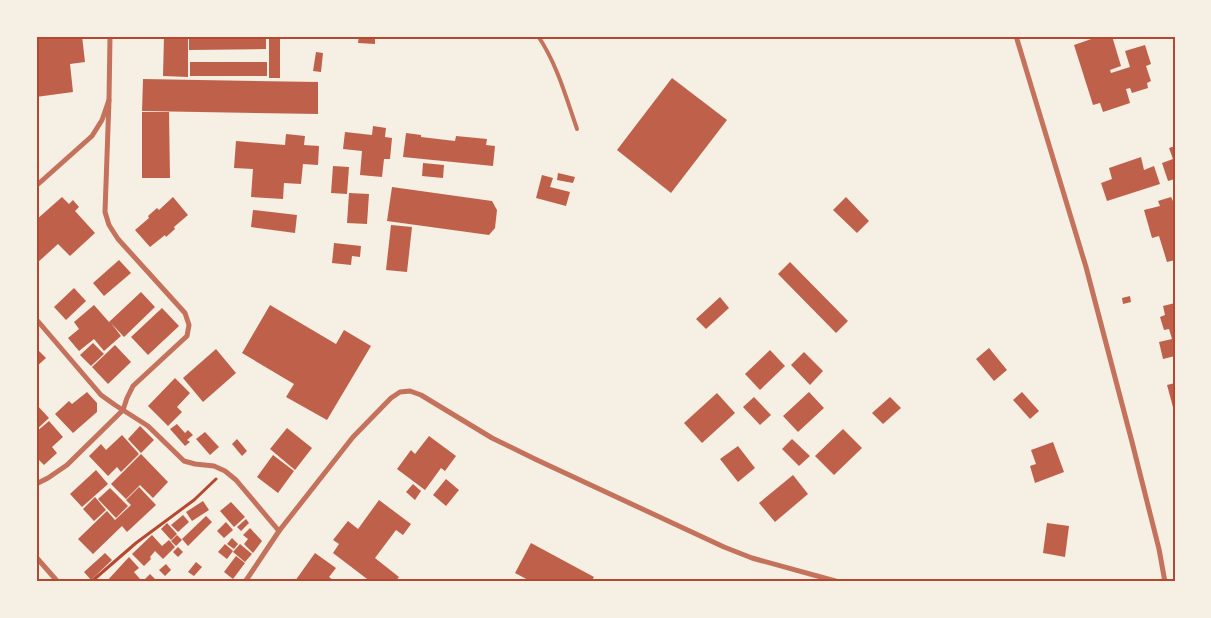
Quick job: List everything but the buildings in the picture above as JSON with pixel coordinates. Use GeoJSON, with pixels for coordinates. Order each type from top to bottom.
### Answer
{"type":"FeatureCollection","features":[{"type":"Feature","properties":{"kind":"street"},"geometry":{"type":"LineString","coordinates":[[36,484],[67,466],[123,410],[134,386],[187,336],[189,325],[185,313],[118,239],[109,225],[105,212],[110,36]]}},
{"type":"Feature","properties":{"kind":"street"},"geometry":{"type":"LineString","coordinates":[[1016,36],[1086,267],[1159,549],[1165,582]]}},
{"type":"Feature","properties":{"kind":"street"},"geometry":{"type":"LineString","coordinates":[[36,186],[92,136],[102,120],[109,100]]}},
{"type":"Feature","properties":{"kind":"street"},"geometry":{"type":"LineString","coordinates":[[36,319],[100,394],[148,426],[184,461],[214,466],[225,471],[236,480],[279,531]]}},
{"type":"Feature","properties":{"kind":"street"},"geometry":{"type":"LineString","coordinates":[[246,582],[279,531],[353,437],[391,398],[400,392],[410,391],[421,394],[492,438],[724,547],[752,558],[839,582]]}},
{"type":"Feature","properties":{"kind":"street"},"geometry":{"type":"LineString","coordinates":[[36,557],[58,582]]}},
{"type":"Feature","properties":{"kind":"lane"},"geometry":{"type":"LineString","coordinates":[[538,36],[558,73],[577,129]]}},
{"type":"Feature","properties":{"kind":"path"},"geometry":{"type":"LineString","coordinates":[[91,582],[136,543],[194,500],[225,471]]}}]}
